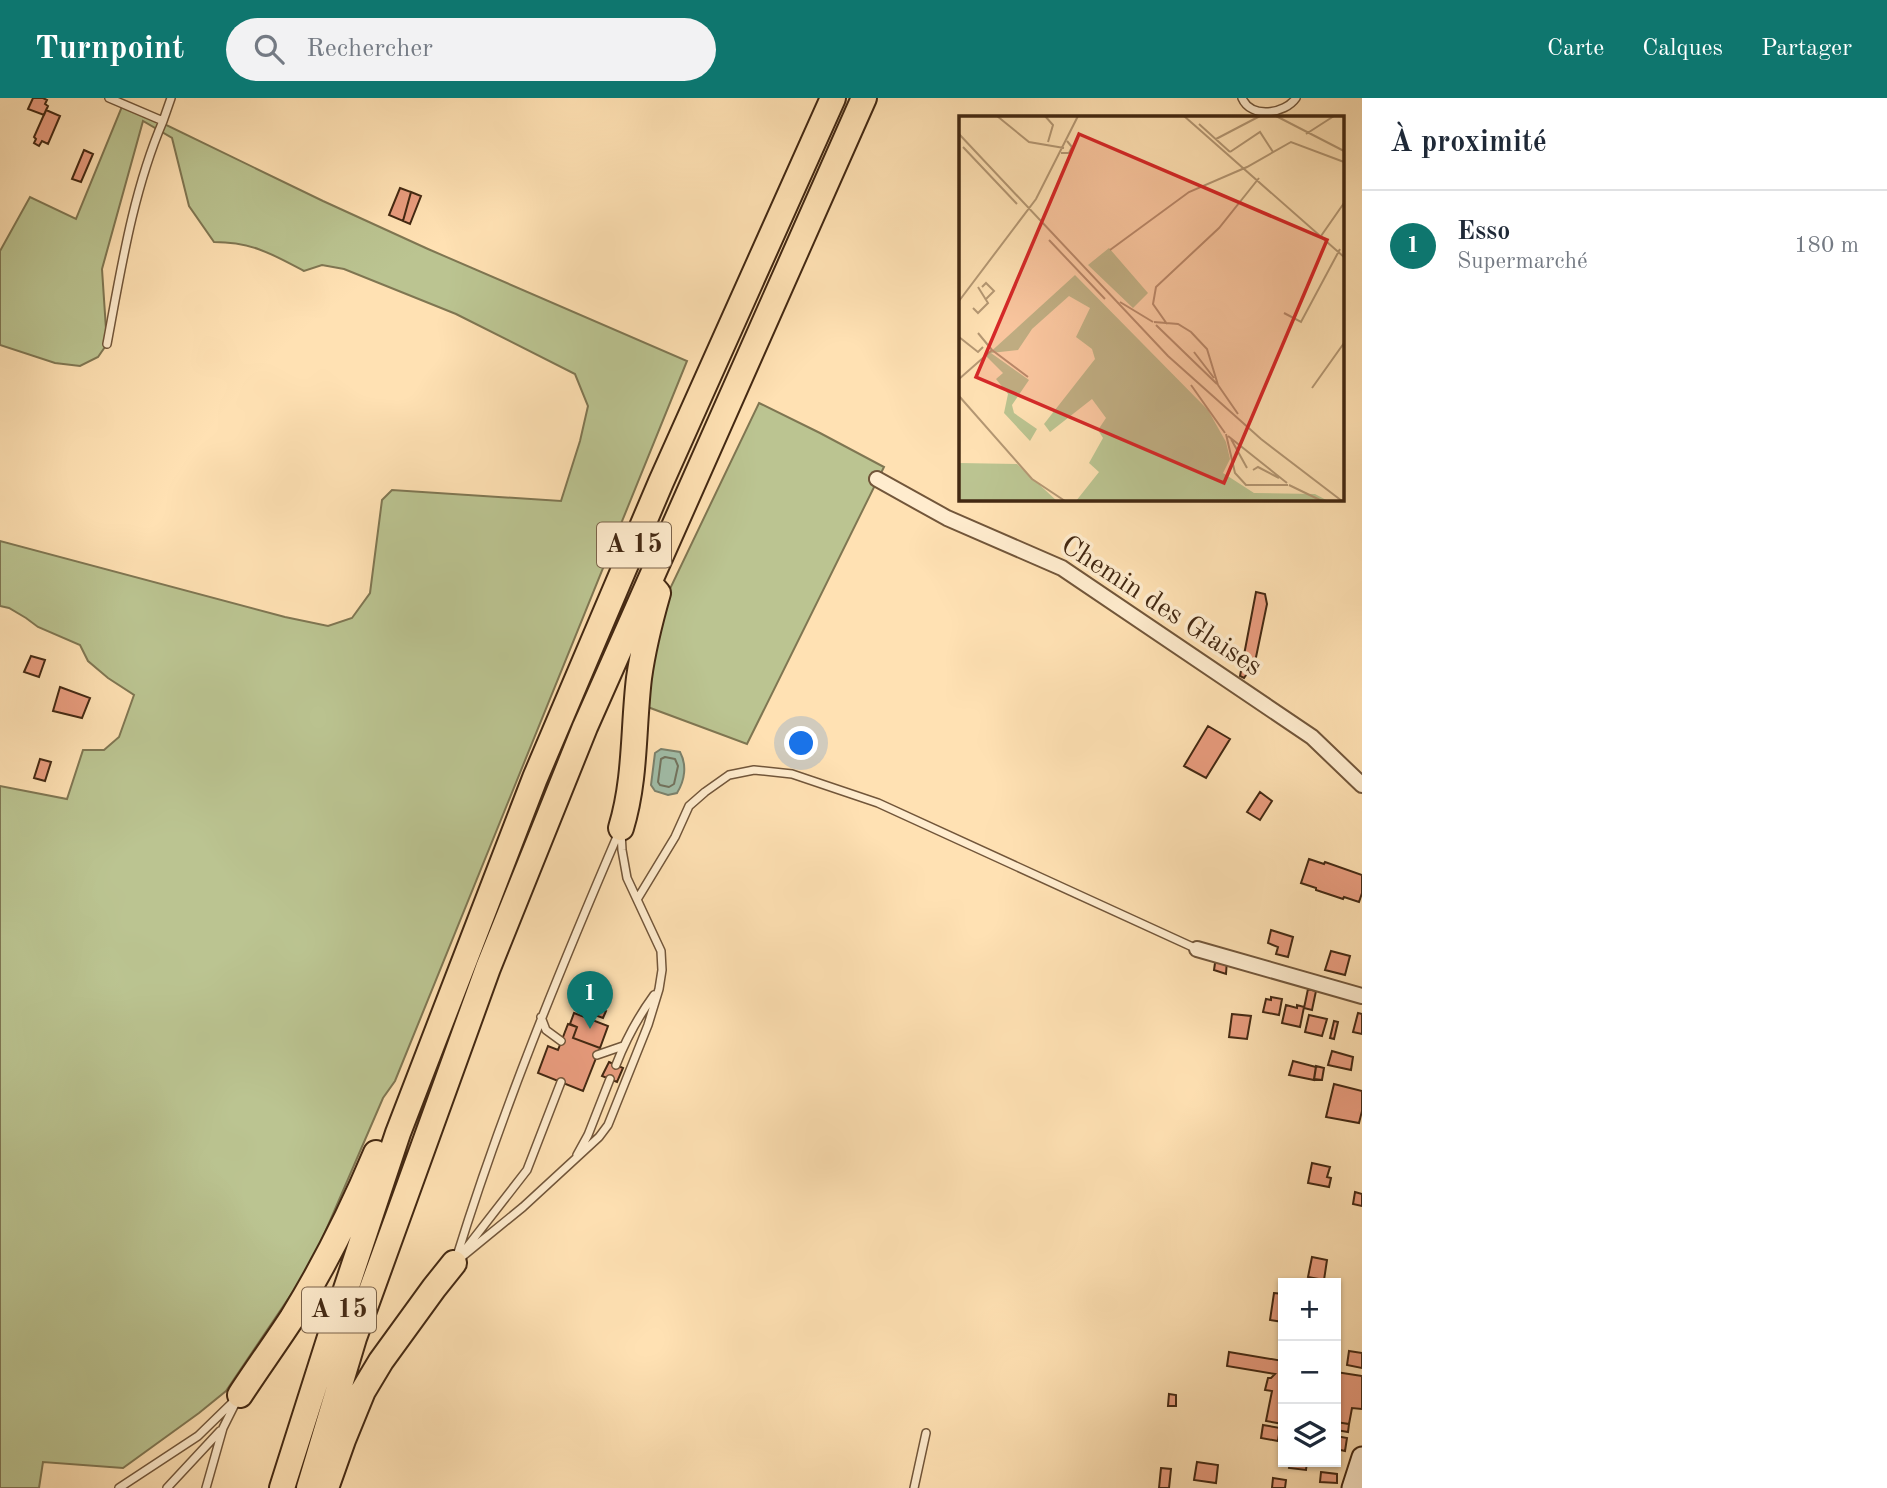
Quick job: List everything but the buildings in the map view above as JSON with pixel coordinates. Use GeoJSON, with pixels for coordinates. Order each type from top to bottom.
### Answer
{"type":"FeatureCollection","features":[{"type":"Feature","properties":{"kind":"highway","name":"A 15"},"geometry":{"type":"LineString","coordinates":[[282,1488],[398,1133],[535,778],[661,482],[834,98]]}},
{"type":"Feature","properties":{"kind":"highway","name":"A 15"},"geometry":{"type":"LineString","coordinates":[[309,1488],[354,1338],[488,968],[585,727],[648,581],[864,98]]}},
{"type":"Feature","properties":{"kind":"highway"},"geometry":{"type":"LineString","coordinates":[[621,828],[631,792],[639,678],[658,593],[648,581]]}},
{"type":"Feature","properties":{"kind":"highway"},"geometry":{"type":"LineString","coordinates":[[240,1395],[313,1282],[359,1194],[381,1141],[398,1133]]}},
{"type":"Feature","properties":{"kind":"highway"},"geometry":{"type":"LineString","coordinates":[[326,1488],[363,1391],[454,1263]]}},
{"type":"Feature","properties":{"kind":"main road"},"geometry":{"type":"LineString","coordinates":[[1352,1488],[1362,1457]]}},
{"type":"Feature","properties":{"kind":"street","name":"Chemin des Glaises"},"geometry":{"type":"LineString","coordinates":[[877,479],[947,518],[1062,568],[1312,737],[1362,785]]}},
{"type":"Feature","properties":{"kind":"street"},"geometry":{"type":"LineString","coordinates":[[1197,949],[1362,996]]}},
{"type":"Feature","properties":{"kind":"lane"},"geometry":{"type":"LineString","coordinates":[[109,98],[163,121]]}},
{"type":"Feature","properties":{"kind":"lane"},"geometry":{"type":"LineString","coordinates":[[107,344],[126,240],[151,149],[171,98]]}},
{"type":"Feature","properties":{"kind":"lane"},"geometry":{"type":"LineString","coordinates":[[1242,98],[1252,110],[1274,112],[1286,108],[1296,98]]}},
{"type":"Feature","properties":{"kind":"lane"},"geometry":{"type":"LineString","coordinates":[[638,898],[675,837],[688,806],[729,775],[754,770],[792,774],[878,803],[1197,949]]}},
{"type":"Feature","properties":{"kind":"lane"},"geometry":{"type":"LineString","coordinates":[[454,1263],[523,1207],[599,1137],[608,1125],[648,1026],[659,989],[661,951],[627,878],[621,828]]}},
{"type":"Feature","properties":{"kind":"lane"},"geometry":{"type":"LineString","coordinates":[[454,1263],[485,1167],[541,1017],[621,828]]}},
{"type":"Feature","properties":{"kind":"lane"},"geometry":{"type":"LineString","coordinates":[[616,1065],[636,1020],[659,989]]}},
{"type":"Feature","properties":{"kind":"lane"},"geometry":{"type":"LineString","coordinates":[[541,1017],[546,1030],[561,1041]]}},
{"type":"Feature","properties":{"kind":"lane"},"geometry":{"type":"LineString","coordinates":[[597,1055],[623,1046]]}},
{"type":"Feature","properties":{"kind":"lane"},"geometry":{"type":"LineString","coordinates":[[573,1161],[588,1135],[610,1079]]}},
{"type":"Feature","properties":{"kind":"lane"},"geometry":{"type":"LineString","coordinates":[[454,1263],[527,1170],[561,1082]]}},
{"type":"Feature","properties":{"kind":"lane"},"geometry":{"type":"LineString","coordinates":[[206,1488],[223,1428],[240,1395]]}},
{"type":"Feature","properties":{"kind":"lane"},"geometry":{"type":"LineString","coordinates":[[119,1488],[198,1436],[240,1395]]}},
{"type":"Feature","properties":{"kind":"lane"},"geometry":{"type":"LineString","coordinates":[[167,1488],[223,1428]]}},
{"type":"Feature","properties":{"kind":"lane"},"geometry":{"type":"LineString","coordinates":[[914,1488],[926,1433]]}},
{"type":"Feature","properties":{"kind":"green space"},"geometry":{"type":"Polygon","coordinates":[[[123,104],[428,249],[687,361],[395,1081],[383,1098],[311,1265],[226,1391],[123,1468],[43,1462],[39,1488],[0,1488],[0,786],[67,799],[83,750],[104,750],[119,737],[134,695],[88,661],[80,645],[38,627],[9,608],[0,606],[0,541],[328,626],[352,618],[370,593],[382,500],[392,490],[561,501],[588,406],[575,374],[456,314],[344,269],[322,265],[304,271],[251,247],[214,242],[189,206],[172,138],[143,121],[102,269],[107,344],[98,357],[80,366],[55,363],[0,345],[0,251],[30,197],[76,219],[123,104]]]}},
{"type":"Feature","properties":{"kind":"green space"},"geometry":{"type":"Polygon","coordinates":[[[759,403],[884,467],[747,744],[645,706],[667,595],[759,403]]]}},
{"type":"Feature","properties":{"kind":"water"},"geometry":{"type":"Polygon","coordinates":[[[661,749],[680,752],[684,762],[682,783],[677,793],[668,795],[655,791],[651,785],[655,753],[661,749]]]}},
{"type":"Feature","properties":{"kind":"place","name":"Esso"},"geometry":{"type":"Point","coordinates":[590,1029]}}]}
